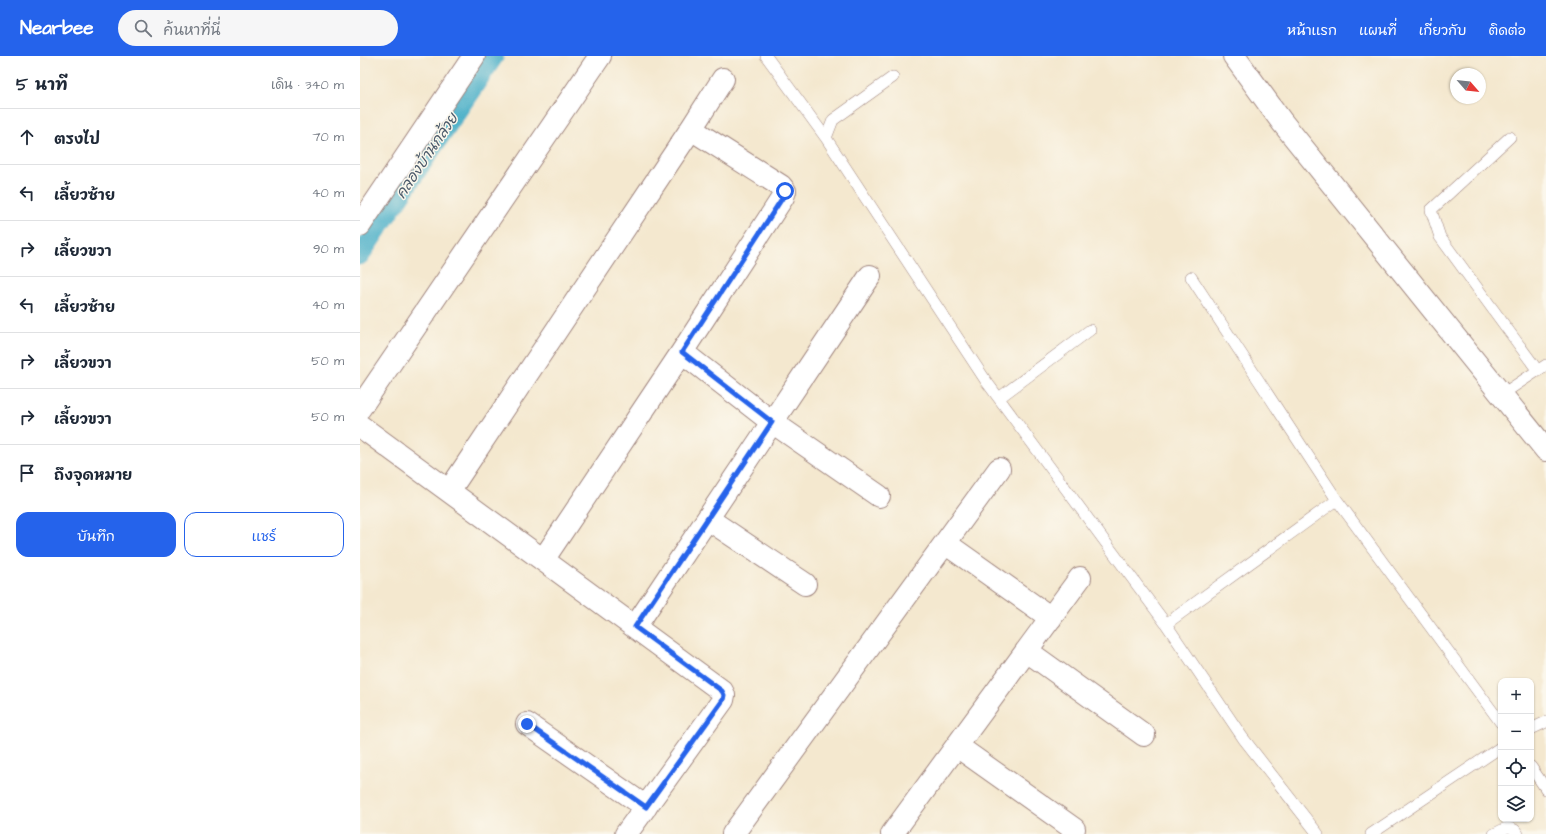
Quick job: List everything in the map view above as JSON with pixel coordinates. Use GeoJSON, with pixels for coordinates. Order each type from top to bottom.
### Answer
{"type":"FeatureCollection","features":[{"type":"Feature","properties":{"kind":"street"},"geometry":{"type":"LineString","coordinates":[[360,225],[474,56]]}},
{"type":"Feature","properties":{"kind":"street"},"geometry":{"type":"LineString","coordinates":[[360,408],[600,56]]}},
{"type":"Feature","properties":{"kind":"street"},"geometry":{"type":"LineString","coordinates":[[1234,56],[1282,122],[1546,450]]}},
{"type":"Feature","properties":{"kind":"street"},"geometry":{"type":"LineString","coordinates":[[449,492],[723,79]]}},
{"type":"Feature","properties":{"kind":"street"},"geometry":{"type":"LineString","coordinates":[[543,560],[682,352],[783,197],[785,191],[781,186],[691,129]]}},
{"type":"Feature","properties":{"kind":"street"},"geometry":{"type":"LineString","coordinates":[[635,627],[870,276]]}},
{"type":"Feature","properties":{"kind":"street"},"geometry":{"type":"LineString","coordinates":[[682,352],[772,422],[879,496]]}},
{"type":"Feature","properties":{"kind":"street"},"geometry":{"type":"LineString","coordinates":[[360,426],[722,691],[724,695],[723,700],[626,834]]}},
{"type":"Feature","properties":{"kind":"street"},"geometry":{"type":"LineString","coordinates":[[733,834],[999,469]]}},
{"type":"Feature","properties":{"kind":"street"},"geometry":{"type":"LineString","coordinates":[[708,518],[805,584]]}},
{"type":"Feature","properties":{"kind":"street"},"geometry":{"type":"LineString","coordinates":[[945,543],[1051,618]]}},
{"type":"Feature","properties":{"kind":"street"},"geometry":{"type":"LineString","coordinates":[[892,834],[1080,578]]}},
{"type":"Feature","properties":{"kind":"street"},"geometry":{"type":"LineString","coordinates":[[1027,651],[1144,735]]}},
{"type":"Feature","properties":{"kind":"street"},"geometry":{"type":"LineString","coordinates":[[527,724],[646,807]]}},
{"type":"Feature","properties":{"kind":"street"},"geometry":{"type":"LineString","coordinates":[[957,746],[1074,829]]}},
{"type":"Feature","properties":{"kind":"lane"},"geometry":{"type":"LineString","coordinates":[[766,56],[826,138],[999,398],[1166,624],[1242,738],[1318,834]]}},
{"type":"Feature","properties":{"kind":"lane"},"geometry":{"type":"LineString","coordinates":[[826,138],[833,120],[894,77]]}},
{"type":"Feature","properties":{"kind":"lane"},"geometry":{"type":"LineString","coordinates":[[1501,395],[1542,368],[1440,236],[1431,210],[1510,137]]}},
{"type":"Feature","properties":{"kind":"lane"},"geometry":{"type":"LineString","coordinates":[[1191,277],[1337,500],[1498,719]]}},
{"type":"Feature","properties":{"kind":"lane"},"geometry":{"type":"LineString","coordinates":[[999,398],[1090,330]]}},
{"type":"Feature","properties":{"kind":"lane"},"geometry":{"type":"LineString","coordinates":[[1166,624],[1337,500]]}},
{"type":"Feature","properties":{"kind":"lane"},"geometry":{"type":"LineString","coordinates":[[1534,728],[1546,722]]}},
{"type":"Feature","properties":{"kind":"lane"},"geometry":{"type":"LineString","coordinates":[[1371,834],[1498,749]]}},
{"type":"Feature","properties":{"kind":"lane"},"geometry":{"type":"LineString","coordinates":[[1534,771],[1546,789]]}},
{"type":"Feature","properties":{"kind":"lane"},"geometry":{"type":"LineString","coordinates":[[1494,834],[1508,827],[1515,830],[1518,834]]}},
{"type":"Feature","properties":{"kind":"waterway","name":"คลองบ้านกล้วย"},"geometry":{"type":"LineString","coordinates":[[360,255],[494,56]]}},
{"type":"Feature","properties":{"kind":"route"},"geometry":{"type":"LineString","coordinates":[[527,724],[646,807],[723,700],[724,695],[722,691],[635,627],[772,422],[682,352],[783,197],[785,191]]}}]}
